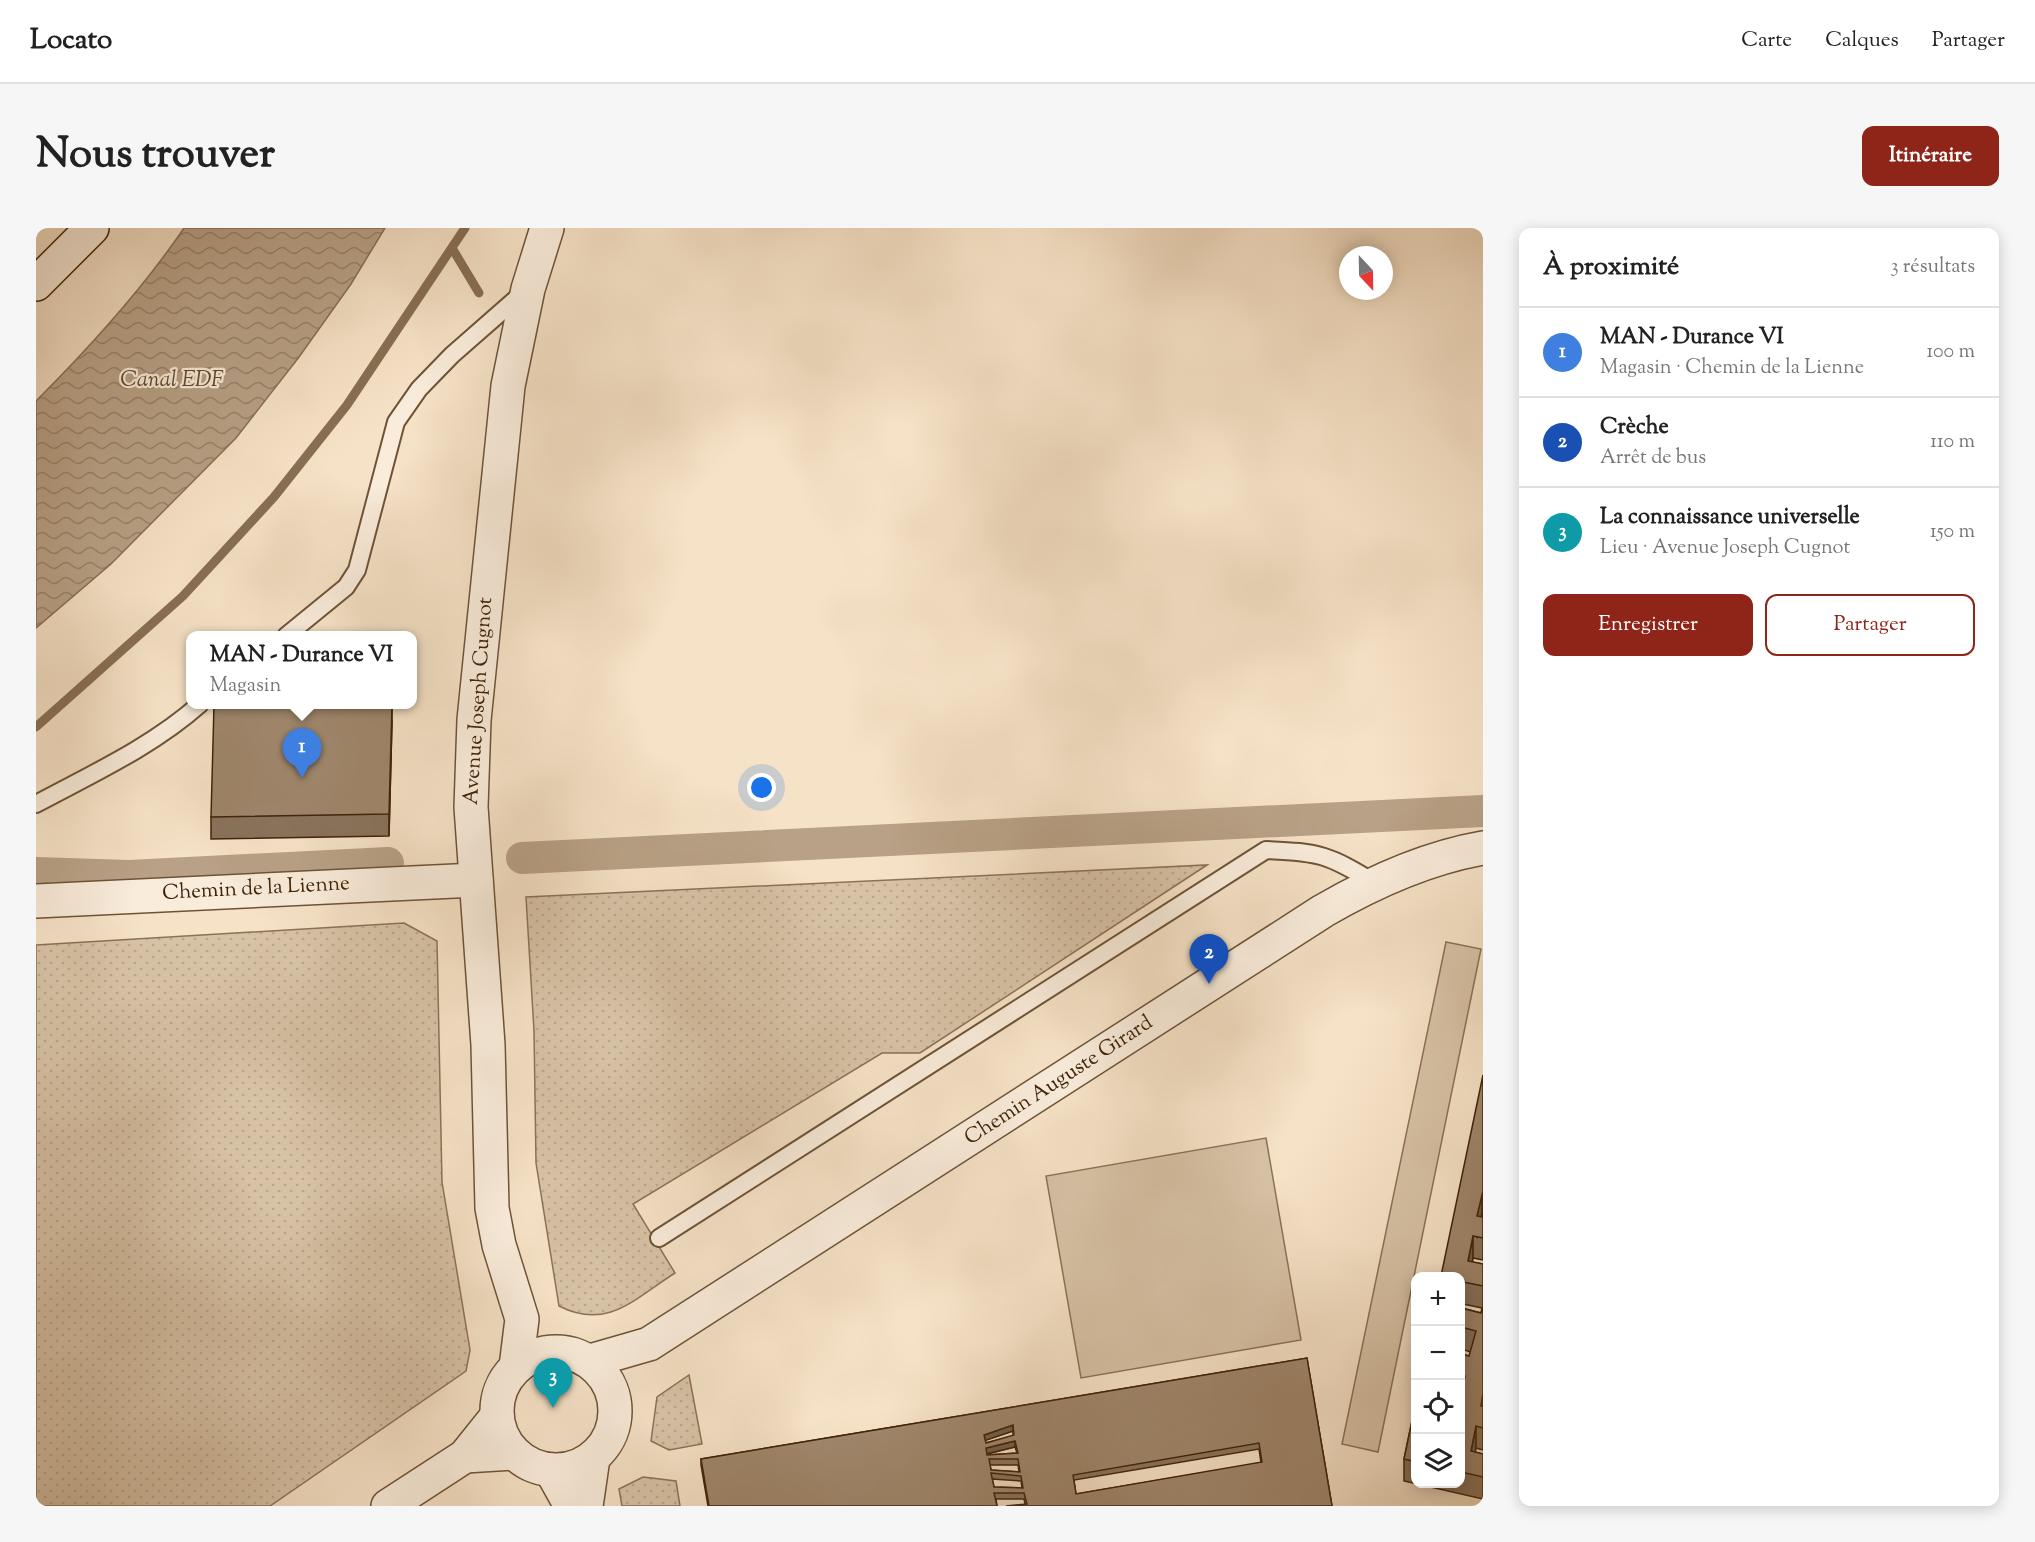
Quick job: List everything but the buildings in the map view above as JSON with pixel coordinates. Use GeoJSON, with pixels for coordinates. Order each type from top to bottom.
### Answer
{"type":"FeatureCollection","features":[{"type":"Feature","properties":{"kind":"street"},"geometry":{"type":"LineString","coordinates":[[36,284],[92,228]]}},
{"type":"Feature","properties":{"kind":"street","name":"Avenue Joseph Cugnot"},"geometry":{"type":"LineString","coordinates":[[516,1367],[522,1320],[499,1245],[492,1208],[488,1045],[471,807],[476,699],[508,386],[528,289],[547,228]]}},
{"type":"Feature","properties":{"kind":"street","name":"Chemin Auguste Girard"},"geometry":{"type":"LineString","coordinates":[[577,1356],[649,1344],[1283,936],[1375,883],[1431,861],[1483,848]]}},
{"type":"Feature","properties":{"kind":"street","name":"Chemin de la Lienne"},"geometry":{"type":"LineString","coordinates":[[36,901],[476,880]]}},
{"type":"Feature","properties":{"kind":"street"},"geometry":{"type":"LineString","coordinates":[[522,1320],[577,1356],[610,1385],[615,1399],[616,1415],[613,1430],[605,1445],[593,1458],[580,1466],[551,1470],[531,1465],[514,1453],[500,1430],[497,1416],[498,1398],[505,1381],[516,1367],[546,1352],[577,1356]]}},
{"type":"Feature","properties":{"kind":"street","name":"Chemin Auguste Girard"},"geometry":{"type":"LineString","coordinates":[[615,1399],[649,1344]]}},
{"type":"Feature","properties":{"kind":"street"},"geometry":{"type":"LineString","coordinates":[[388,1506],[465,1456],[497,1416]]}},
{"type":"Feature","properties":{"kind":"street"},"geometry":{"type":"LineString","coordinates":[[465,1456],[514,1453]]}},
{"type":"Feature","properties":{"kind":"street"},"geometry":{"type":"LineString","coordinates":[[586,1506],[593,1458]]}},
{"type":"Feature","properties":{"kind":"street"},"geometry":{"type":"LineString","coordinates":[[551,1470],[571,1506]]}},
{"type":"Feature","properties":{"kind":"lane"},"geometry":{"type":"LineString","coordinates":[[292,631],[346,587],[357,570],[396,422],[419,389],[452,355],[528,289]]}},
{"type":"Feature","properties":{"kind":"lane"},"geometry":{"type":"LineString","coordinates":[[36,804],[97,772],[183,719],[195,709]]}},
{"type":"Feature","properties":{"kind":"lane"},"geometry":{"type":"LineString","coordinates":[[659,1238],[1266,850],[1313,853],[1329,857],[1375,883]]}},
{"type":"Feature","properties":{"kind":"shaded area"},"geometry":{"type":"Polygon","coordinates":[[[1207,865],[920,1053],[882,1053],[633,1204],[675,1273],[634,1301],[607,1313],[592,1315],[576,1313],[559,1306],[536,1163],[534,1031],[526,897],[1207,865]]]}},
{"type":"Feature","properties":{"kind":"shaded area"},"geometry":{"type":"Polygon","coordinates":[[[404,923],[437,941],[442,1182],[470,1350],[466,1371],[270,1506],[36,1506],[36,945],[404,923]]]}},
{"type":"Feature","properties":{"kind":"shaded area"},"geometry":{"type":"Polygon","coordinates":[[[1446,942],[1481,949],[1415,1272],[1411,1272],[1411,1291],[1378,1452],[1342,1444],[1446,942]]]}},
{"type":"Feature","properties":{"kind":"shaded area"},"geometry":{"type":"Polygon","coordinates":[[[1266,1138],[1301,1340],[1081,1378],[1046,1176],[1266,1138]]]}},
{"type":"Feature","properties":{"kind":"shaded area"},"geometry":{"type":"Polygon","coordinates":[[[689,1375],[702,1444],[669,1450],[651,1441],[657,1397],[689,1375]]]}},
{"type":"Feature","properties":{"kind":"shaded area"},"geometry":{"type":"Polygon","coordinates":[[[643,1477],[676,1481],[680,1506],[622,1506],[619,1489],[643,1477]]]}},
{"type":"Feature","properties":{"kind":"water","name":"Canal EDF"},"geometry":{"type":"Polygon","coordinates":[[[184,228],[385,228],[351,284],[299,357],[236,438],[111,564],[36,628],[36,401],[114,318],[151,274],[184,228]]]}},
{"type":"Feature","properties":{"kind":"waterway"},"geometry":{"type":"LineString","coordinates":[[36,727],[183,596],[274,497],[347,405],[465,228]]}},
{"type":"Feature","properties":{"kind":"waterway"},"geometry":{"type":"LineString","coordinates":[[452,248],[479,293]]}},
{"type":"Feature","properties":{"kind":"waterway"},"geometry":{"type":"LineString","coordinates":[[522,858],[1483,811]]}},
{"type":"Feature","properties":{"kind":"waterway"},"geometry":{"type":"LineString","coordinates":[[36,873],[129,876],[388,863]]}},
{"type":"Feature","properties":{"kind":"place","name":"MAN - Durance VI"},"geometry":{"type":"Point","coordinates":[302,778]}},
{"type":"Feature","properties":{"kind":"place","name":"Crèche"},"geometry":{"type":"Point","coordinates":[1209,984]}},
{"type":"Feature","properties":{"kind":"place","name":"La connaissance universelle"},"geometry":{"type":"Point","coordinates":[553,1408]}}]}
